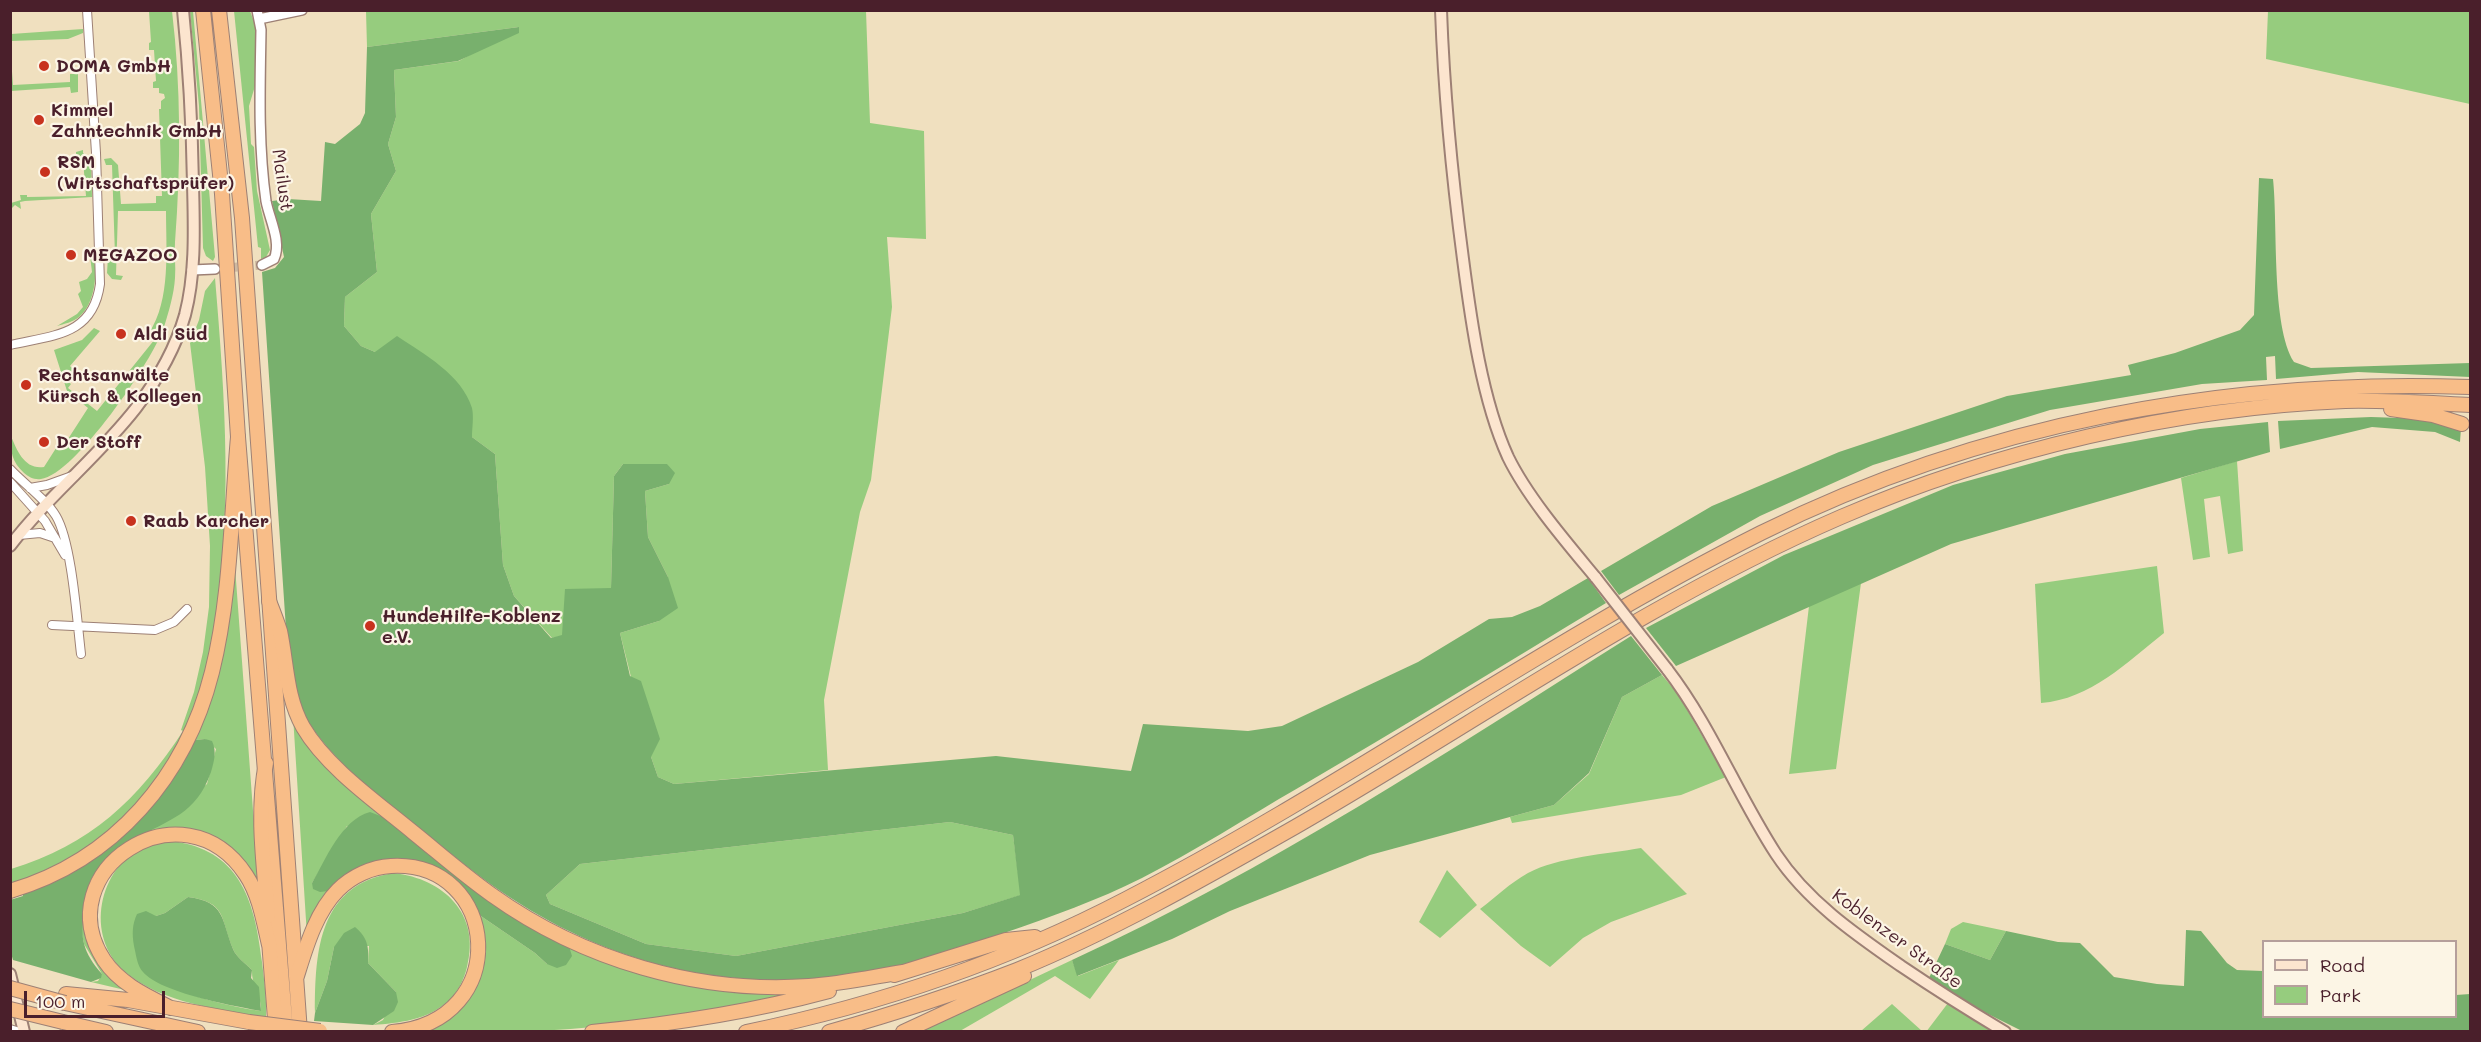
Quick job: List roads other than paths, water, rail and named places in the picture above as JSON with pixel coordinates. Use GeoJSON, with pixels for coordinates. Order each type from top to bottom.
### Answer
{"type":"FeatureCollection","features":[{"type":"Feature","properties":{"kind":"highway"},"geometry":{"type":"LineString","coordinates":[[203,10],[226,236],[238,437],[286,1032]]}},
{"type":"Feature","properties":{"kind":"highway"},"geometry":{"type":"LineString","coordinates":[[219,10],[242,218],[300,1032]]}},
{"type":"Feature","properties":{"kind":"highway"},"geometry":{"type":"LineString","coordinates":[[746,1032],[815,1016],[912,988],[979,965],[1124,900],[1215,851],[1652,591],[1764,532],[1886,480],[1991,445],[2083,420],[2205,398],[2338,387],[2470,387]]}},
{"type":"Feature","properties":{"kind":"highway"},"geometry":{"type":"LineString","coordinates":[[2348,401],[2433,415],[2462,423]]}},
{"type":"Feature","properties":{"kind":"highway"},"geometry":{"type":"LineString","coordinates":[[829,1032],[942,997],[1020,968],[1180,891],[1290,830],[1646,616],[1755,558],[1842,517],[1965,470],[2070,442],[2149,425],[2233,411],[2348,401],[2470,405]]}},
{"type":"Feature","properties":{"kind":"highway"},"geometry":{"type":"LineString","coordinates":[[16,890],[67,868],[117,834],[153,797],[184,749],[203,704],[222,621],[238,437]]}},
{"type":"Feature","properties":{"kind":"highway"},"geometry":{"type":"LineString","coordinates":[[269,601],[279,630],[294,709],[304,729],[318,748],[352,781],[444,857],[493,896],[522,915],[595,952],[635,966],[714,983],[775,988],[811,986],[903,972]]}},
{"type":"Feature","properties":{"kind":"highway"},"geometry":{"type":"LineString","coordinates":[[266,763],[262,782],[261,815],[276,1032]]}},
{"type":"Feature","properties":{"kind":"highway"},"geometry":{"type":"LineString","coordinates":[[171,1008],[127,984],[114,972],[105,961],[93,933],[92,908],[99,883],[114,861],[136,844],[163,834],[187,835],[215,845],[227,854],[247,876],[255,892],[270,949]]}},
{"type":"Feature","properties":{"kind":"highway"},"geometry":{"type":"LineString","coordinates":[[297,976],[318,919],[338,890],[350,880],[374,869],[401,866],[427,872],[439,878],[462,897],[470,912],[479,943],[475,975],[467,991],[445,1014],[416,1028],[392,1032]]}},
{"type":"Feature","properties":{"kind":"highway"},"geometry":{"type":"LineString","coordinates":[[592,1032],[716,1017],[803,998],[903,972],[1006,940],[1052,934]]}},
{"type":"Feature","properties":{"kind":"highway"},"geometry":{"type":"LineString","coordinates":[[891,1032],[909,1028],[1023,976],[1062,949]]}},
{"type":"Feature","properties":{"kind":"highway"},"geometry":{"type":"LineString","coordinates":[[10,988],[65,999],[198,1032]]}},
{"type":"Feature","properties":{"kind":"highway"},"geometry":{"type":"LineString","coordinates":[[65,999],[171,1008],[249,1022],[322,1031]]}},
{"type":"Feature","properties":{"kind":"highway"},"geometry":{"type":"LineString","coordinates":[[10,1009],[106,1032]]}},
{"type":"Feature","properties":{"kind":"main road"},"geometry":{"type":"LineString","coordinates":[[10,546],[46,504],[129,417],[161,372],[173,350],[182,324],[192,270],[192,154],[189,68],[183,10]]}},
{"type":"Feature","properties":{"kind":"main road","name":"Koblenzer Straße"},"geometry":{"type":"LineString","coordinates":[[1441,10],[1448,138],[1473,323],[1494,417],[1501,440],[1516,472],[1667,669],[1702,722],[1744,799],[1784,865],[1828,912],[1867,942],[2005,1032]]}},
{"type":"Feature","properties":{"kind":"main road"},"geometry":{"type":"LineString","coordinates":[[10,974],[24,1032]]}},
{"type":"Feature","properties":{"kind":"street"},"geometry":{"type":"LineString","coordinates":[[10,345],[74,328],[92,313],[98,297],[100,284],[97,163],[87,10]]}},
{"type":"Feature","properties":{"kind":"street"},"geometry":{"type":"LineString","coordinates":[[258,15],[302,10]]}},
{"type":"Feature","properties":{"kind":"street","name":"Mailust"},"geometry":{"type":"LineString","coordinates":[[258,15],[261,30],[261,155],[268,208],[277,247],[274,259],[261,265]]}},
{"type":"Feature","properties":{"kind":"street"},"geometry":{"type":"LineString","coordinates":[[192,270],[215,269]]}},
{"type":"Feature","properties":{"kind":"street"},"geometry":{"type":"LineString","coordinates":[[10,469],[46,504],[56,516],[62,529],[69,560],[81,654]]}},
{"type":"Feature","properties":{"kind":"street"},"geometry":{"type":"LineString","coordinates":[[30,488],[47,485],[74,475]]}},
{"type":"Feature","properties":{"kind":"street"},"geometry":{"type":"LineString","coordinates":[[10,482],[38,513],[69,560]]}},
{"type":"Feature","properties":{"kind":"street"},"geometry":{"type":"LineString","coordinates":[[19,535],[40,533],[55,538]]}},
{"type":"Feature","properties":{"kind":"street"},"geometry":{"type":"LineString","coordinates":[[52,626],[155,630],[174,622],[187,609]]}},
{"type":"Feature","properties":{"kind":"street"},"geometry":{"type":"LineString","coordinates":[[10,1029],[20,1032]]}},
{"type":"Feature","properties":{"kind":"tunnel"},"geometry":{"type":"LineString","coordinates":[[215,269],[262,265]]}},
{"type":"Feature","properties":{"kind":"place","name":"DOMA GmbH"},"geometry":{"type":"Point","coordinates":[44,66]}},
{"type":"Feature","properties":{"kind":"place","name":"Kimmel Zahntechnik GmbH"},"geometry":{"type":"Point","coordinates":[39,120]}},
{"type":"Feature","properties":{"kind":"place","name":"RSM (Wirtschaftsprüfer)"},"geometry":{"type":"Point","coordinates":[45,172]}},
{"type":"Feature","properties":{"kind":"place","name":"MEGAZOO"},"geometry":{"type":"Point","coordinates":[71,255]}},
{"type":"Feature","properties":{"kind":"place","name":"Aldi Süd"},"geometry":{"type":"Point","coordinates":[121,334]}},
{"type":"Feature","properties":{"kind":"place","name":"Rechtsanwälte Kürsch & Kollegen"},"geometry":{"type":"Point","coordinates":[26,385]}},
{"type":"Feature","properties":{"kind":"place","name":"Der Stoff"},"geometry":{"type":"Point","coordinates":[44,442]}},
{"type":"Feature","properties":{"kind":"place","name":"Raab Karcher"},"geometry":{"type":"Point","coordinates":[131,521]}},
{"type":"Feature","properties":{"kind":"place","name":"HundeHilfe-Koblenz e.V."},"geometry":{"type":"Point","coordinates":[370,626]}}]}
